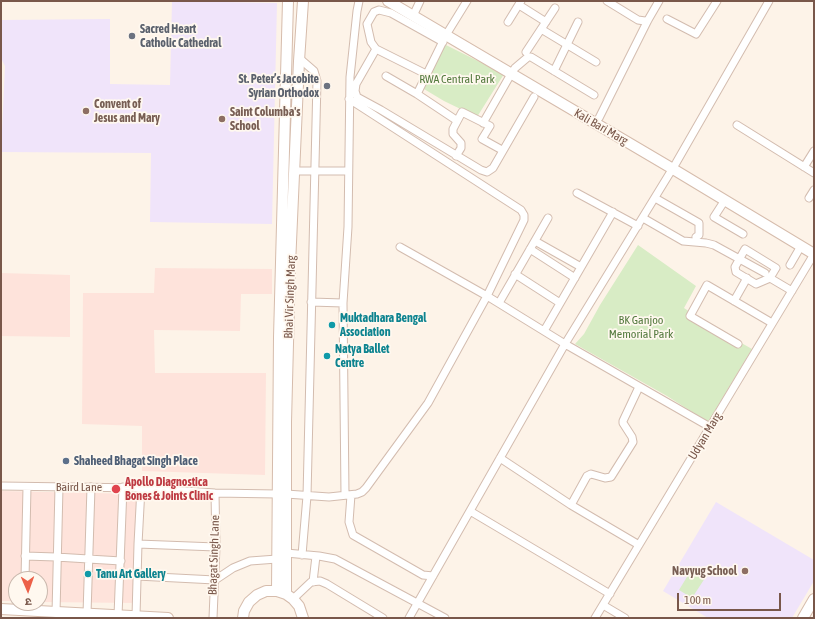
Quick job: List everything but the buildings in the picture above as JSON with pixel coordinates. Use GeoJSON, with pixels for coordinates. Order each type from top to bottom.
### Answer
{"type":"FeatureCollection","features":[{"type":"Feature","properties":{"kind":"street","name":"Bhai Vir Singh Marg"},"geometry":{"type":"LineString","coordinates":[[285,594],[281,556],[279,337],[288,1]]}},
{"type":"Feature","properties":{"kind":"street","name":"Bhai Vir Singh Marg"},"geometry":{"type":"LineString","coordinates":[[281,494],[290,265],[303,1]]}},
{"type":"Feature","properties":{"kind":"street"},"geometry":{"type":"LineString","coordinates":[[359,1],[356,18],[349,99],[348,227],[343,303],[349,522],[353,535],[423,575],[433,576]]}},
{"type":"Feature","properties":{"kind":"street","name":"Kali Bari Marg"},"geometry":{"type":"LineString","coordinates":[[388,1],[416,9]]}},
{"type":"Feature","properties":{"kind":"street","name":"Kali Bari Marg"},"geometry":{"type":"LineString","coordinates":[[400,1],[416,9],[446,36],[599,118],[814,254]]}},
{"type":"Feature","properties":{"kind":"street"},"geometry":{"type":"LineString","coordinates":[[416,94],[446,36],[467,1]]}},
{"type":"Feature","properties":{"kind":"street"},"geometry":{"type":"LineString","coordinates":[[607,1],[638,20],[648,20]]}},
{"type":"Feature","properties":{"kind":"street"},"geometry":{"type":"LineString","coordinates":[[599,118],[658,1]]}},
{"type":"Feature","properties":{"kind":"street"},"geometry":{"type":"LineString","coordinates":[[667,19],[696,34],[717,1]]}},
{"type":"Feature","properties":{"kind":"street"},"geometry":{"type":"LineString","coordinates":[[409,618],[565,344],[675,166],[769,1]]}},
{"type":"Feature","properties":{"kind":"street"},"geometry":{"type":"LineString","coordinates":[[508,22],[520,3],[546,22]]}},
{"type":"Feature","properties":{"kind":"street"},"geometry":{"type":"LineString","coordinates":[[526,52],[555,8]]}},
{"type":"Feature","properties":{"kind":"street"},"geometry":{"type":"LineString","coordinates":[[426,74],[376,48],[371,42],[367,24],[374,12],[379,10],[391,13],[446,36]]}},
{"type":"Feature","properties":{"kind":"street"},"geometry":{"type":"LineString","coordinates":[[554,71],[578,22]]}},
{"type":"Feature","properties":{"kind":"street"},"geometry":{"type":"LineString","coordinates":[[541,29],[596,62]]}},
{"type":"Feature","properties":{"kind":"street"},"geometry":{"type":"LineString","coordinates":[[376,48],[356,84],[355,91],[357,97],[456,156],[487,172],[493,168],[502,150],[534,97]]}},
{"type":"Feature","properties":{"kind":"street"},"geometry":{"type":"LineString","coordinates":[[483,123],[513,71],[525,58],[531,57],[594,95]]}},
{"type":"Feature","properties":{"kind":"street"},"geometry":{"type":"LineString","coordinates":[[300,58],[314,71],[317,81],[307,496],[302,554]]}},
{"type":"Feature","properties":{"kind":"street","name":"Kali Bari Marg"},"geometry":{"type":"LineString","coordinates":[[513,71],[675,166]]}},
{"type":"Feature","properties":{"kind":"street"},"geometry":{"type":"LineString","coordinates":[[386,76],[456,120]]}},
{"type":"Feature","properties":{"kind":"street"},"geometry":{"type":"LineString","coordinates":[[348,495],[362,492],[366,488],[428,403],[487,296],[524,220],[522,210],[349,99]]}},
{"type":"Feature","properties":{"kind":"street"},"geometry":{"type":"LineString","coordinates":[[456,156],[461,148],[461,143],[453,134],[453,128],[456,120],[462,112],[490,126],[482,139],[502,150]]}},
{"type":"Feature","properties":{"kind":"street"},"geometry":{"type":"LineString","coordinates":[[737,125],[814,173]]}},
{"type":"Feature","properties":{"kind":"street"},"geometry":{"type":"LineString","coordinates":[[804,167],[814,151]]}},
{"type":"Feature","properties":{"kind":"street"},"geometry":{"type":"LineString","coordinates":[[295,171],[348,171]]}},
{"type":"Feature","properties":{"kind":"street"},"geometry":{"type":"LineString","coordinates":[[809,198],[814,190]]}},
{"type":"Feature","properties":{"kind":"street"},"geometry":{"type":"LineString","coordinates":[[577,193],[638,226]]}},
{"type":"Feature","properties":{"kind":"street"},"geometry":{"type":"LineString","coordinates":[[655,198],[699,223],[699,235],[696,238]]}},
{"type":"Feature","properties":{"kind":"street"},"geometry":{"type":"LineString","coordinates":[[730,200],[714,217],[743,234]]}},
{"type":"Feature","properties":{"kind":"street","name":"Kali Bari Marg"},"geometry":{"type":"LineString","coordinates":[[730,200],[814,247]]}},
{"type":"Feature","properties":{"kind":"street"},"geometry":{"type":"LineString","coordinates":[[544,331],[613,212]]}},
{"type":"Feature","properties":{"kind":"street"},"geometry":{"type":"LineString","coordinates":[[498,303],[548,218]]}},
{"type":"Feature","properties":{"kind":"street"},"geometry":{"type":"LineString","coordinates":[[643,218],[684,241],[706,242],[739,259],[792,291]]}},
{"type":"Feature","properties":{"kind":"street"},"geometry":{"type":"LineString","coordinates":[[535,241],[581,267]]}},
{"type":"Feature","properties":{"kind":"street"},"geometry":{"type":"LineString","coordinates":[[790,265],[801,246]]}},
{"type":"Feature","properties":{"kind":"street"},"geometry":{"type":"LineString","coordinates":[[400,247],[487,296],[565,344],[710,427]]}},
{"type":"Feature","properties":{"kind":"street"},"geometry":{"type":"LineString","coordinates":[[530,249],[575,278]]}},
{"type":"Feature","properties":{"kind":"street"},"geometry":{"type":"LineString","coordinates":[[745,250],[776,268],[768,276],[756,284],[736,272],[735,268],[739,259],[745,250]]}},
{"type":"Feature","properties":{"kind":"street","name":"Udyan Marg"},"geometry":{"type":"LineString","coordinates":[[595,618],[814,254]]}},
{"type":"Feature","properties":{"kind":"street"},"geometry":{"type":"LineString","coordinates":[[515,274],[560,303]]}},
{"type":"Feature","properties":{"kind":"street"},"geometry":{"type":"LineString","coordinates":[[734,301],[746,278]]}},
{"type":"Feature","properties":{"kind":"street"},"geometry":{"type":"LineString","coordinates":[[738,344],[690,316],[707,285],[772,324]]}},
{"type":"Feature","properties":{"kind":"street"},"geometry":{"type":"LineString","coordinates":[[311,302],[343,303]]}},
{"type":"Feature","properties":{"kind":"street"},"geometry":{"type":"LineString","coordinates":[[572,505],[587,476],[591,474],[605,478],[611,476],[633,442],[632,437],[622,421],[639,387]]}},
{"type":"Feature","properties":{"kind":"street"},"geometry":{"type":"LineString","coordinates":[[500,458],[572,505],[639,545]]}},
{"type":"Feature","properties":{"kind":"street","name":"Baird Lane"},"geometry":{"type":"LineString","coordinates":[[1,486],[123,487],[215,493],[281,494],[329,497],[348,495]]}},
{"type":"Feature","properties":{"kind":"street"},"geometry":{"type":"LineString","coordinates":[[25,571],[27,487]]}},
{"type":"Feature","properties":{"kind":"street"},"geometry":{"type":"LineString","coordinates":[[56,613],[56,556],[59,487]]}},
{"type":"Feature","properties":{"kind":"street"},"geometry":{"type":"LineString","coordinates":[[87,614],[91,487]]}},
{"type":"Feature","properties":{"kind":"street"},"geometry":{"type":"LineString","coordinates":[[118,616],[123,487]]}},
{"type":"Feature","properties":{"kind":"street"},"geometry":{"type":"LineString","coordinates":[[136,616],[141,488]]}},
{"type":"Feature","properties":{"kind":"street","name":"Bhagat Singh Lane"},"geometry":{"type":"LineString","coordinates":[[213,618],[216,547],[215,493]]}},
{"type":"Feature","properties":{"kind":"street"},"geometry":{"type":"LineString","coordinates":[[470,511],[610,594]]}},
{"type":"Feature","properties":{"kind":"street"},"geometry":{"type":"LineString","coordinates":[[138,544],[216,547]]}},
{"type":"Feature","properties":{"kind":"street"},"geometry":{"type":"LineString","coordinates":[[137,576],[215,580],[233,568],[250,560],[302,554],[336,559],[445,618]]}},
{"type":"Feature","properties":{"kind":"street"},"geometry":{"type":"LineString","coordinates":[[25,556],[56,556],[121,560]]}},
{"type":"Feature","properties":{"kind":"street"},"geometry":{"type":"LineString","coordinates":[[313,582],[316,556]]}},
{"type":"Feature","properties":{"kind":"street"},"geometry":{"type":"LineString","coordinates":[[285,594],[313,582],[320,581],[383,618]]}},
{"type":"Feature","properties":{"kind":"street"},"geometry":{"type":"LineString","coordinates":[[243,618],[244,611],[249,602],[257,595],[266,591],[285,594],[299,606],[303,618]]}},
{"type":"Feature","properties":{"kind":"street"},"geometry":{"type":"LineString","coordinates":[[803,618],[814,599]]}},
{"type":"Feature","properties":{"kind":"street"},"geometry":{"type":"LineString","coordinates":[[603,605],[625,618]]}},
{"type":"Feature","properties":{"kind":"street"},"geometry":{"type":"LineString","coordinates":[[45,611],[56,613],[168,618]]}},
{"type":"Feature","properties":{"kind":"shaded area"},"geometry":{"type":"Polygon","coordinates":[[[172,1],[277,3],[272,224],[150,222],[151,153],[1,152],[5,66],[1,58],[1,20],[110,19],[110,84],[170,85],[172,1]]]}},
{"type":"Feature","properties":{"kind":"shaded area"},"geometry":{"type":"Polygon","coordinates":[[[155,268],[272,269],[272,294],[241,294],[240,331],[154,330],[155,373],[266,373],[265,475],[142,471],[142,426],[82,424],[83,293],[154,293],[155,268]]]}},
{"type":"Feature","properties":{"kind":"shaded area"},"geometry":{"type":"Polygon","coordinates":[[[1,273],[70,275],[70,337],[1,336],[1,273]]]}},
{"type":"Feature","properties":{"kind":"shaded area"},"geometry":{"type":"Polygon","coordinates":[[[1,491],[139,494],[134,603],[48,602],[48,571],[8,571],[8,601],[1,601],[1,491]]]}},
{"type":"Feature","properties":{"kind":"shaded area","name":"Navyug School"},"geometry":{"type":"Polygon","coordinates":[[[716,502],[814,560],[814,581],[792,618],[708,618],[663,591],[716,502]]]}},
{"type":"Feature","properties":{"kind":"green space","name":"RWA Central Park"},"geometry":{"type":"Polygon","coordinates":[[[444,44],[504,74],[477,117],[444,101],[419,86],[444,44]]]}},
{"type":"Feature","properties":{"kind":"green space","name":"BK Ganjoo Memorial Park"},"geometry":{"type":"Polygon","coordinates":[[[638,245],[696,286],[684,308],[708,324],[752,349],[708,422],[667,396],[575,344],[584,334],[600,305],[638,245]]]}},
{"type":"Feature","properties":{"kind":"green space"},"geometry":{"type":"Polygon","coordinates":[[[693,567],[707,575],[692,598],[679,590],[693,567]]]}},
{"type":"Feature","properties":{"kind":"place","name":"Sacred Heart Catholic Cathedral"},"geometry":{"type":"Point","coordinates":[132,36]}},
{"type":"Feature","properties":{"kind":"place","name":"St. Peter’s Jacobite Syrian Orthodox"},"geometry":{"type":"Point","coordinates":[327,86]}},
{"type":"Feature","properties":{"kind":"place","name":"Convent of Jesus and Mary"},"geometry":{"type":"Point","coordinates":[86,111]}},
{"type":"Feature","properties":{"kind":"place","name":"Saint Columba's School"},"geometry":{"type":"Point","coordinates":[222,119]}},
{"type":"Feature","properties":{"kind":"place","name":"Muktadhara Bengal Association"},"geometry":{"type":"Point","coordinates":[332,325]}},
{"type":"Feature","properties":{"kind":"place","name":"Natya Ballet Centre"},"geometry":{"type":"Point","coordinates":[327,356]}},
{"type":"Feature","properties":{"kind":"place","name":"Shaheed Bhagat Singh Place"},"geometry":{"type":"Point","coordinates":[66,461]}},
{"type":"Feature","properties":{"kind":"place","name":"Apollo Diagnostica Bones & Joints Clinic"},"geometry":{"type":"Point","coordinates":[116,489]}},
{"type":"Feature","properties":{"kind":"place","name":"Navyug School"},"geometry":{"type":"Point","coordinates":[745,571]}},
{"type":"Feature","properties":{"kind":"place","name":"Tanu Art Gallery"},"geometry":{"type":"Point","coordinates":[88,574]}}]}
